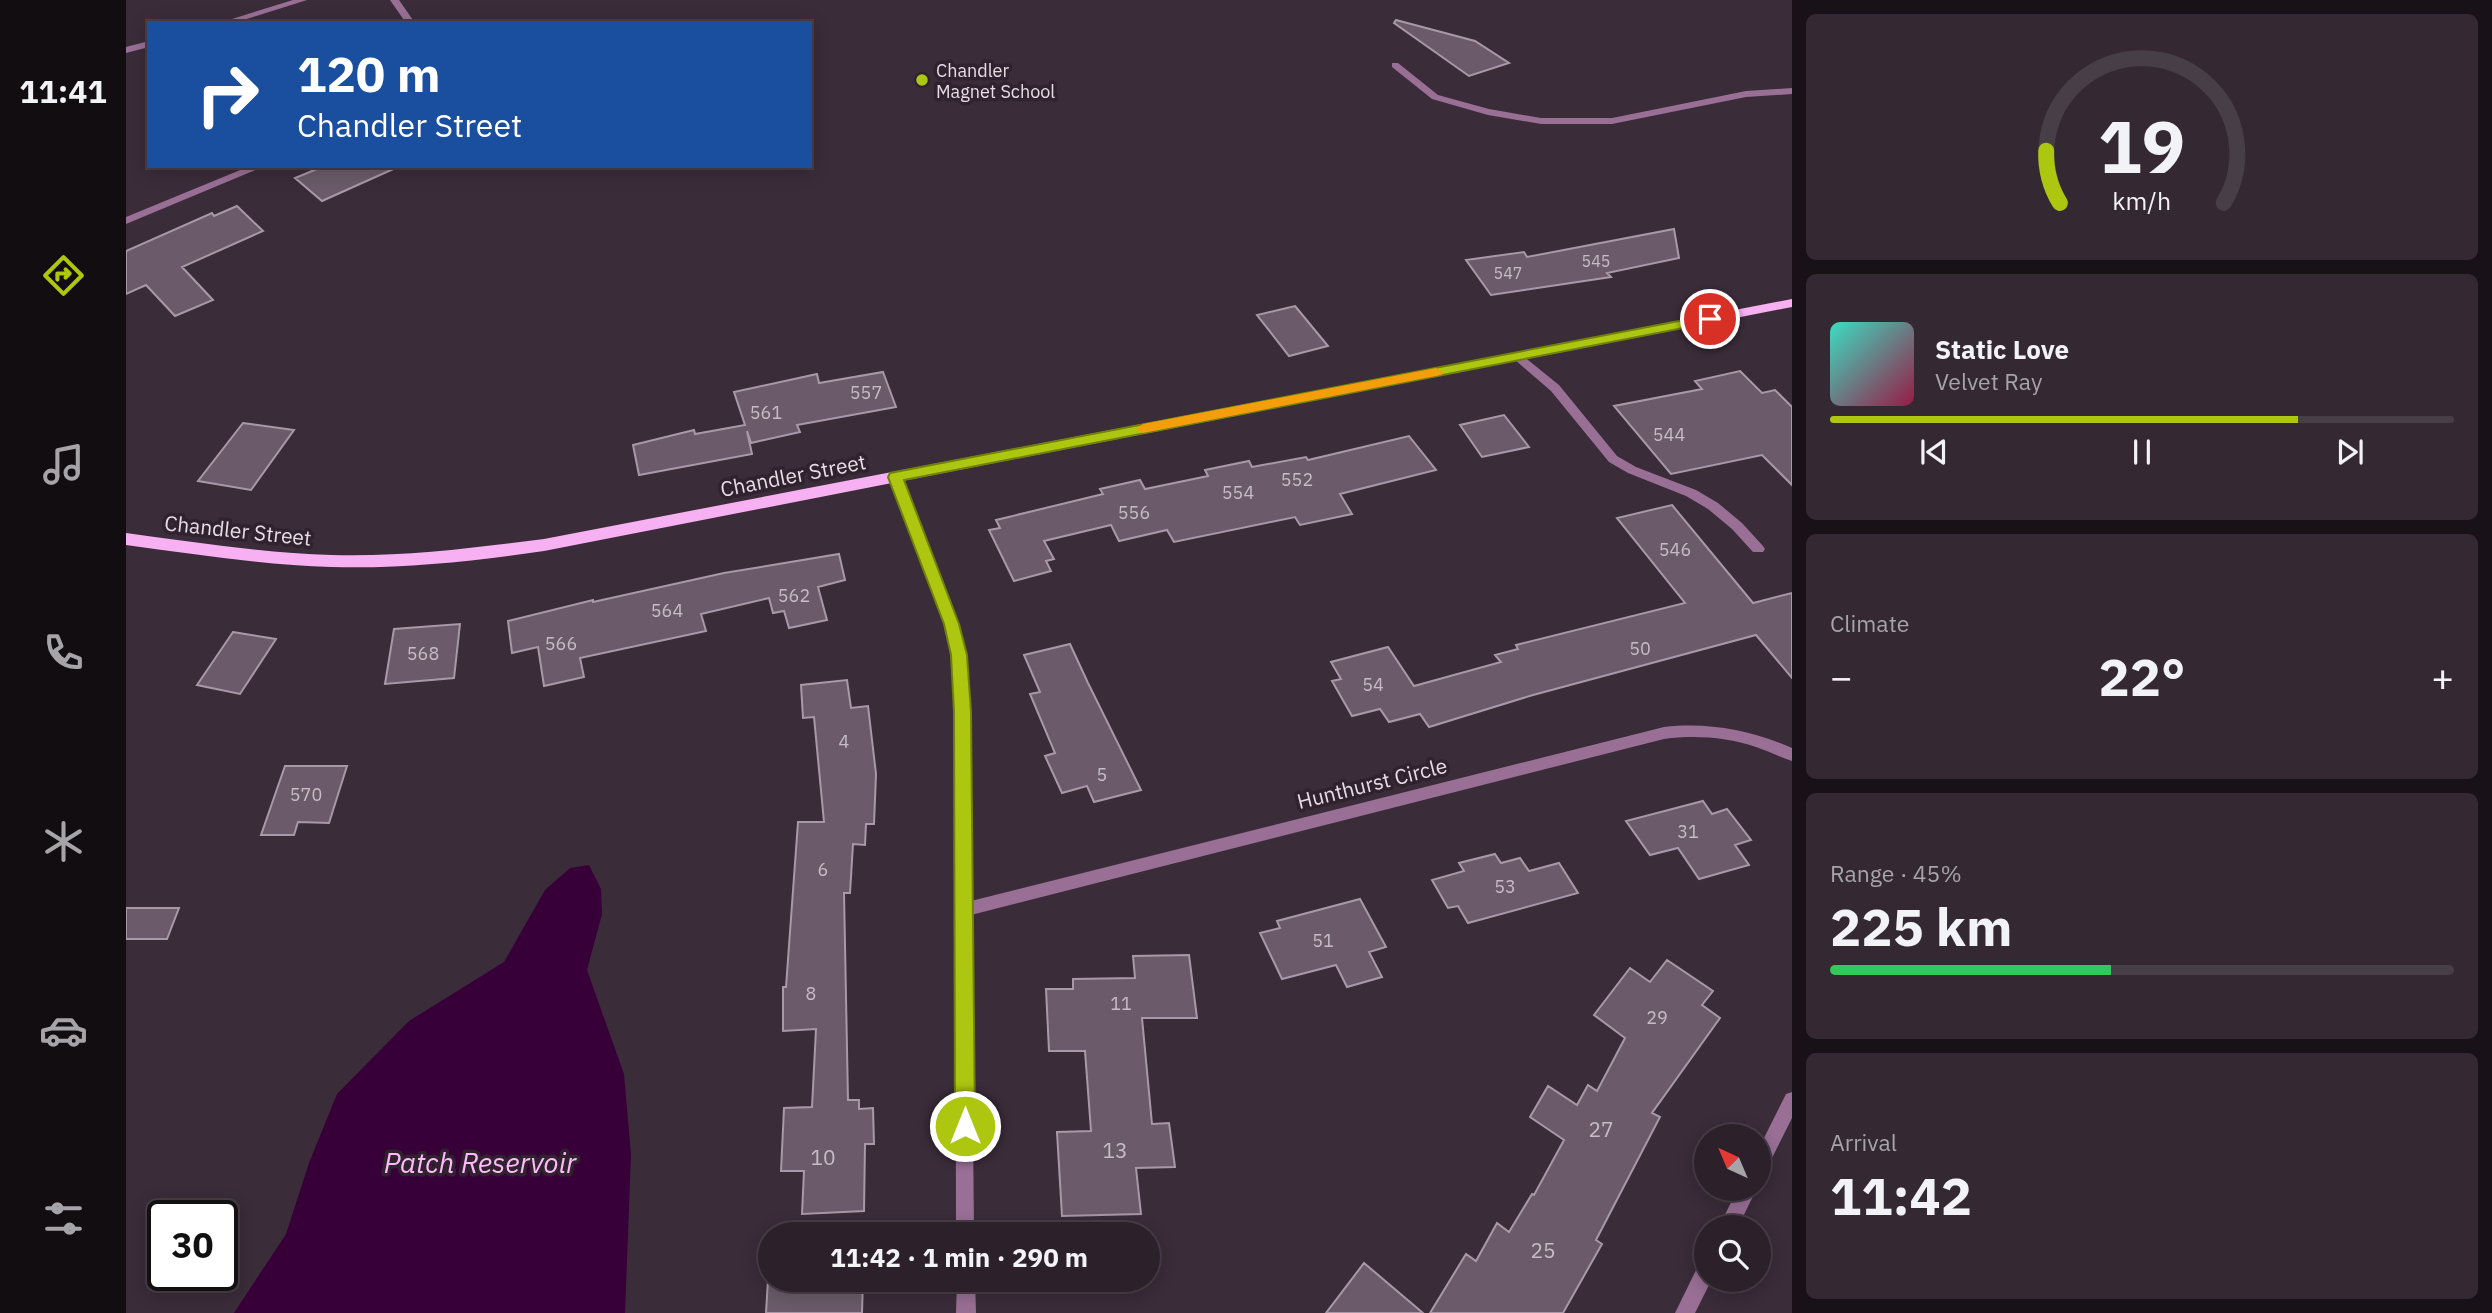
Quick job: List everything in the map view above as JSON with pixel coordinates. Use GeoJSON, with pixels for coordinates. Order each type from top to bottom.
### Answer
{"type":"FeatureCollection","features":[{"type":"Feature","properties":{"kind":"main road","name":"Chandler Street"},"geometry":{"type":"LineString","coordinates":[[126,539],[301,559],[359,561],[450,557],[544,545],[1792,303]]}},
{"type":"Feature","properties":{"kind":"street"},"geometry":{"type":"LineString","coordinates":[[230,21],[303,0]]}},
{"type":"Feature","properties":{"kind":"street"},"geometry":{"type":"LineString","coordinates":[[394,0],[410,21]]}},
{"type":"Feature","properties":{"kind":"street"},"geometry":{"type":"LineString","coordinates":[[128,46],[147,44]]}},
{"type":"Feature","properties":{"kind":"street"},"geometry":{"type":"LineString","coordinates":[[1395,65],[1435,97],[1488,112],[1541,121],[1612,121],[1746,94],[1792,91]]}},
{"type":"Feature","properties":{"kind":"street"},"geometry":{"type":"LineString","coordinates":[[126,221],[255,168]]}},
{"type":"Feature","properties":{"kind":"street"},"geometry":{"type":"LineString","coordinates":[[1518,356],[1555,388],[1613,459],[1632,470],[1692,493],[1729,519],[1758,549]]}},
{"type":"Feature","properties":{"kind":"street"},"geometry":{"type":"LineString","coordinates":[[895,477],[952,624],[959,655],[962,712],[965,1222]]}},
{"type":"Feature","properties":{"kind":"street","name":"Hunthurst Circle"},"geometry":{"type":"LineString","coordinates":[[964,910],[1664,733],[1704,730],[1726,732],[1770,745],[1792,755]]}},
{"type":"Feature","properties":{"kind":"street"},"geometry":{"type":"LineString","coordinates":[[1771,1142],[1792,1100]]}},
{"type":"Feature","properties":{"kind":"street"},"geometry":{"type":"LineString","coordinates":[[966,1292],[966,1313]]}},
{"type":"Feature","properties":{"kind":"street"},"geometry":{"type":"LineString","coordinates":[[1685,1313],[1696,1292]]}},
{"type":"Feature","properties":{"kind":"water","name":"Patch Reservoir"},"geometry":{"type":"Polygon","coordinates":[[[589,865],[601,889],[602,914],[587,970],[624,1074],[631,1154],[625,1313],[234,1313],[286,1234],[309,1163],[337,1094],[409,1021],[504,962],[545,890],[570,868],[589,865]]]}},
{"type":"Feature","properties":{"kind":"building"},"geometry":{"type":"Polygon","coordinates":[[[1396,20],[1475,41],[1509,63],[1469,76],[1394,23],[1396,20]]]}},
{"type":"Feature","properties":{"kind":"building"},"geometry":{"type":"Polygon","coordinates":[[[319,168],[396,168],[322,201],[295,178],[319,168]]]}},
{"type":"Feature","properties":{"kind":"building"},"geometry":{"type":"Polygon","coordinates":[[[237,206],[263,231],[182,267],[213,300],[175,316],[146,285],[126,294],[126,251],[212,213],[214,216],[237,206]]]}},
{"type":"Feature","properties":{"kind":"building"},"geometry":{"type":"Polygon","coordinates":[[[1674,229],[1679,258],[1607,273],[1611,277],[1491,295],[1466,260],[1524,252],[1527,257],[1674,229]]]}},
{"type":"Feature","properties":{"kind":"building"},"geometry":{"type":"Polygon","coordinates":[[[1295,306],[1328,346],[1289,356],[1257,315],[1295,306]]]}},
{"type":"Feature","properties":{"kind":"building"},"geometry":{"type":"Polygon","coordinates":[[[1740,371],[1762,393],[1775,390],[1792,407],[1792,485],[1762,455],[1671,474],[1614,406],[1702,389],[1695,381],[1740,371]]]}},
{"type":"Feature","properties":{"kind":"building"},"geometry":{"type":"Polygon","coordinates":[[[883,372],[896,407],[797,425],[800,432],[751,443],[747,431],[752,454],[639,475],[633,445],[694,430],[695,434],[745,425],[734,392],[817,374],[819,383],[883,372]]]}},
{"type":"Feature","properties":{"kind":"building"},"geometry":{"type":"Polygon","coordinates":[[[1504,415],[1529,447],[1482,457],[1460,425],[1504,415]]]}},
{"type":"Feature","properties":{"kind":"building"},"geometry":{"type":"Polygon","coordinates":[[[243,423],[294,430],[251,490],[198,481],[243,423]]]}},
{"type":"Feature","properties":{"kind":"building"},"geometry":{"type":"Polygon","coordinates":[[[1409,436],[1436,470],[1340,494],[1352,514],[1300,525],[1295,517],[1174,542],[1167,530],[1119,541],[1111,525],[1044,541],[1054,559],[1046,561],[1051,571],[1014,581],[989,530],[1000,528],[996,520],[1103,494],[1100,489],[1140,480],[1145,489],[1208,476],[1205,470],[1249,461],[1252,467],[1306,457],[1308,460],[1409,436]]]}},
{"type":"Feature","properties":{"kind":"building"},"geometry":{"type":"Polygon","coordinates":[[[1672,505],[1753,603],[1792,593],[1792,678],[1756,635],[1533,695],[1429,727],[1420,714],[1389,722],[1380,709],[1352,716],[1332,681],[1341,679],[1331,662],[1388,647],[1414,686],[1501,662],[1495,655],[1518,649],[1516,645],[1685,603],[1617,518],[1672,505]]]}},
{"type":"Feature","properties":{"kind":"building"},"geometry":{"type":"Polygon","coordinates":[[[839,554],[845,580],[818,587],[827,620],[789,628],[784,611],[773,613],[769,598],[701,614],[706,631],[580,658],[584,677],[544,686],[538,647],[512,653],[508,621],[724,573],[839,554]]]}},
{"type":"Feature","properties":{"kind":"building"},"geometry":{"type":"Polygon","coordinates":[[[460,624],[454,678],[385,684],[394,629],[460,624]]]}},
{"type":"Feature","properties":{"kind":"building"},"geometry":{"type":"Polygon","coordinates":[[[233,632],[276,639],[240,694],[197,685],[233,632]]]}},
{"type":"Feature","properties":{"kind":"building"},"geometry":{"type":"Polygon","coordinates":[[[1070,644],[1141,790],[1094,802],[1087,786],[1062,793],[1045,756],[1055,753],[1030,694],[1040,692],[1024,655],[1070,644]]]}},
{"type":"Feature","properties":{"kind":"building"},"geometry":{"type":"Polygon","coordinates":[[[847,680],[851,708],[868,706],[876,774],[874,824],[866,824],[865,845],[853,844],[850,893],[844,893],[848,1100],[859,1100],[859,1109],[873,1108],[874,1144],[865,1144],[864,1211],[802,1214],[804,1171],[781,1171],[784,1108],[812,1107],[816,1029],[783,1031],[783,987],[786,987],[798,822],[824,822],[814,717],[803,718],[801,685],[847,680]]]}},
{"type":"Feature","properties":{"kind":"building"},"geometry":{"type":"Polygon","coordinates":[[[285,766],[347,766],[329,823],[298,822],[294,835],[261,835],[285,766]]]}},
{"type":"Feature","properties":{"kind":"building"},"geometry":{"type":"Polygon","coordinates":[[[1703,801],[1712,814],[1727,809],[1751,840],[1735,845],[1749,865],[1699,879],[1678,848],[1650,855],[1626,821],[1703,801]]]}},
{"type":"Feature","properties":{"kind":"building"},"geometry":{"type":"Polygon","coordinates":[[[1495,854],[1501,863],[1520,858],[1529,871],[1559,863],[1578,893],[1468,923],[1458,906],[1448,908],[1432,880],[1464,871],[1459,863],[1495,854]]]}},
{"type":"Feature","properties":{"kind":"building"},"geometry":{"type":"Polygon","coordinates":[[[1360,899],[1386,947],[1369,952],[1382,977],[1347,987],[1336,965],[1282,979],[1260,933],[1280,928],[1277,921],[1360,899]]]}},
{"type":"Feature","properties":{"kind":"building"},"geometry":{"type":"Polygon","coordinates":[[[126,908],[179,908],[167,939],[126,939],[126,908]]]}},
{"type":"Feature","properties":{"kind":"building"},"geometry":{"type":"Polygon","coordinates":[[[1189,955],[1197,1018],[1142,1018],[1152,1124],[1169,1123],[1175,1167],[1136,1168],[1141,1214],[1062,1216],[1057,1132],[1091,1131],[1085,1051],[1049,1051],[1046,989],[1073,989],[1073,979],[1135,978],[1133,956],[1189,955]]]}},
{"type":"Feature","properties":{"kind":"building"},"geometry":{"type":"Polygon","coordinates":[[[1667,960],[1713,991],[1702,1005],[1720,1018],[1652,1113],[1660,1117],[1596,1240],[1602,1244],[1563,1313],[1430,1313],[1466,1254],[1476,1261],[1497,1223],[1509,1232],[1532,1194],[1534,1195],[1564,1140],[1530,1117],[1548,1086],[1577,1105],[1588,1085],[1597,1091],[1625,1038],[1594,1015],[1630,968],[1650,982],[1667,960]]]}},
{"type":"Feature","properties":{"kind":"building"},"geometry":{"type":"Polygon","coordinates":[[[1364,1263],[1423,1313],[1326,1313],[1364,1263]]]}},
{"type":"Feature","properties":{"kind":"building"},"geometry":{"type":"Polygon","coordinates":[[[767,1292],[863,1292],[862,1313],[766,1313],[767,1292]]]}},
{"type":"Feature","properties":{"kind":"slow traffic"},"geometry":{"type":"LineString","coordinates":[[1143,429],[1436,372]]}},
{"type":"Feature","properties":{"kind":"place","name":"Chandler Magnet School"},"geometry":{"type":"Point","coordinates":[922,80]}},
{"type":"Feature","properties":{"kind":"route"},"geometry":{"type":"LineString","coordinates":[[965,1126],[962,712],[959,655],[952,624],[895,477],[1710,319]]}}]}
